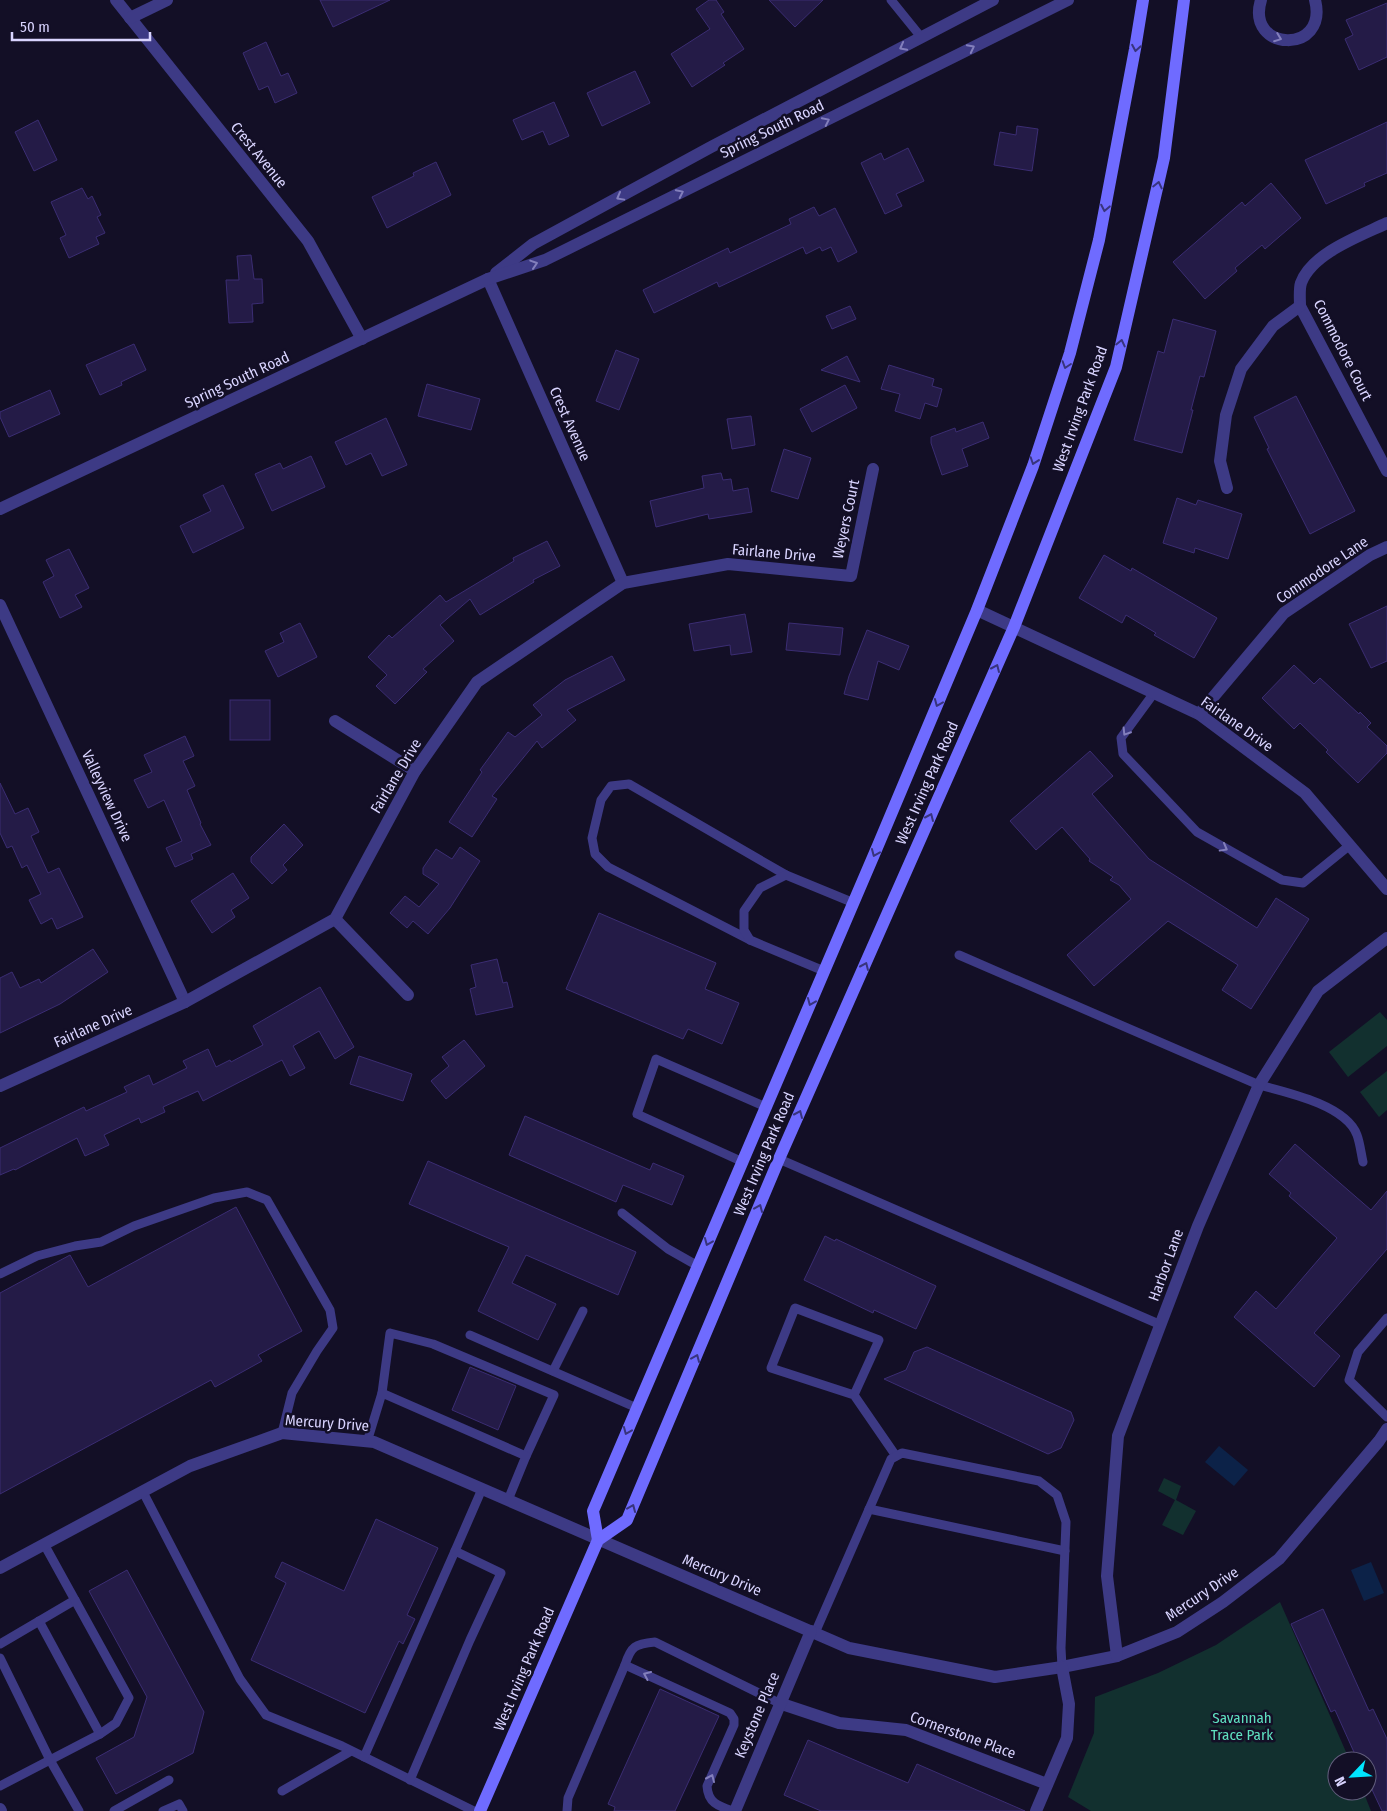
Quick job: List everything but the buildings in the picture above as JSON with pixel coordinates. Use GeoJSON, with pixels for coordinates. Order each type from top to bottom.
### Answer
{"type":"FeatureCollection","features":[{"type":"Feature","properties":{"kind":"main road","name":"West Irving Park Road"},"geometry":{"type":"LineString","coordinates":[[598,1540],[593,1511],[854,903],[977,610],[1033,466],[1070,353],[1099,240],[1134,59],[1143,0]]}},
{"type":"Feature","properties":{"kind":"main road","name":"West Irving Park Road"},"geometry":{"type":"LineString","coordinates":[[480,1811],[598,1540],[627,1520],[779,1159],[1014,627],[1116,367],[1164,158],[1184,0]]}},
{"type":"Feature","properties":{"kind":"street","name":"Crest Avenue"},"geometry":{"type":"LineString","coordinates":[[116,0],[308,241],[362,339]]}},
{"type":"Feature","properties":{"kind":"street"},"geometry":{"type":"LineString","coordinates":[[130,18],[167,0]]}},
{"type":"Feature","properties":{"kind":"street","name":"Spring South Road"},"geometry":{"type":"LineString","coordinates":[[488,279],[533,244],[711,147],[993,0]]}},
{"type":"Feature","properties":{"kind":"street","name":"Spring South Road"},"geometry":{"type":"LineString","coordinates":[[0,509],[488,279],[545,260],[1068,0]]}},
{"type":"Feature","properties":{"kind":"street"},"geometry":{"type":"LineString","coordinates":[[1261,0],[1258,17],[1262,26],[1276,39],[1286,41],[1296,40],[1305,36],[1312,28],[1316,20],[1315,0]]}},
{"type":"Feature","properties":{"kind":"street","name":"Commodore Court"},"geometry":{"type":"LineString","coordinates":[[1387,223],[1339,246],[1311,266],[1300,284],[1300,306],[1387,471]]}},
{"type":"Feature","properties":{"kind":"street","name":"Crest Avenue"},"geometry":{"type":"LineString","coordinates":[[488,279],[623,583]]}},
{"type":"Feature","properties":{"kind":"street"},"geometry":{"type":"LineString","coordinates":[[1227,488],[1220,461],[1226,415],[1241,369],[1273,326],[1300,306]]}},
{"type":"Feature","properties":{"kind":"street","name":"Weyers Court"},"geometry":{"type":"LineString","coordinates":[[851,576],[873,469]]}},
{"type":"Feature","properties":{"kind":"street","name":"Commodore Lane"},"geometry":{"type":"LineString","coordinates":[[1199,714],[1284,613],[1370,555],[1387,546]]}},
{"type":"Feature","properties":{"kind":"street","name":"Fairlane Drive"},"geometry":{"type":"LineString","coordinates":[[0,1086],[185,1002],[335,919],[415,771],[477,682],[623,583],[728,564],[851,576]]}},
{"type":"Feature","properties":{"kind":"street","name":"Valleyview Drive"},"geometry":{"type":"LineString","coordinates":[[0,605],[185,1002]]}},
{"type":"Feature","properties":{"kind":"street","name":"Fairlane Drive"},"geometry":{"type":"LineString","coordinates":[[977,610],[1199,714],[1305,793],[1387,889]]}},
{"type":"Feature","properties":{"kind":"street"},"geometry":{"type":"LineString","coordinates":[[335,721],[415,771]]}},
{"type":"Feature","properties":{"kind":"street"},"geometry":{"type":"LineString","coordinates":[[335,919],[408,995]]}},
{"type":"Feature","properties":{"kind":"street","name":"Harbor Lane"},"geometry":{"type":"LineString","coordinates":[[1117,1656],[1107,1576],[1118,1436],[1198,1226],[1259,1085],[1318,992],[1387,938]]}},
{"type":"Feature","properties":{"kind":"street","name":"Mercury Drive"},"geometry":{"type":"LineString","coordinates":[[0,1568],[190,1466],[282,1433],[374,1442],[849,1648],[995,1677],[1062,1667],[1117,1656],[1177,1632],[1223,1602],[1279,1559],[1383,1443],[1387,1429]]}},
{"type":"Feature","properties":{"kind":"street","name":"Keystone Place"},"geometry":{"type":"LineString","coordinates":[[734,1811],[779,1703],[813,1632]]}},
{"type":"Feature","properties":{"kind":"street"},"geometry":{"type":"LineString","coordinates":[[1036,1811],[1067,1738],[1069,1704],[1062,1667]]}},
{"type":"Feature","properties":{"kind":"street","name":"Cornerstone Place"},"geometry":{"type":"LineString","coordinates":[[779,1703],[839,1723],[906,1730],[1047,1784]]}},
{"type":"Feature","properties":{"kind":"lane"},"geometry":{"type":"LineString","coordinates":[[891,0],[921,37]]}},
{"type":"Feature","properties":{"kind":"lane"},"geometry":{"type":"LineString","coordinates":[[1154,693],[1121,738],[1123,754],[1197,832],[1282,880],[1303,883],[1350,845]]}},
{"type":"Feature","properties":{"kind":"lane"},"geometry":{"type":"LineString","coordinates":[[824,971],[750,940],[608,867],[595,854],[592,838],[601,800],[611,786],[629,784],[786,875],[854,903]]}},
{"type":"Feature","properties":{"kind":"lane"},"geometry":{"type":"LineString","coordinates":[[750,940],[744,930],[744,911],[760,888],[786,875]]}},
{"type":"Feature","properties":{"kind":"lane"},"geometry":{"type":"LineString","coordinates":[[959,954],[1259,1085],[1322,1105],[1345,1118],[1357,1134],[1363,1162]]}},
{"type":"Feature","properties":{"kind":"lane"},"geometry":{"type":"LineString","coordinates":[[742,1162],[637,1114],[656,1059],[766,1107]]}},
{"type":"Feature","properties":{"kind":"lane"},"geometry":{"type":"LineString","coordinates":[[779,1159],[1161,1325]]}},
{"type":"Feature","properties":{"kind":"lane"},"geometry":{"type":"LineString","coordinates":[[0,1274],[37,1256],[75,1246],[101,1242],[134,1226],[214,1198],[247,1192],[267,1200],[330,1310],[332,1328],[292,1394],[282,1433]]}},
{"type":"Feature","properties":{"kind":"lane"},"geometry":{"type":"LineString","coordinates":[[622,1213],[668,1249],[698,1266]]}},
{"type":"Feature","properties":{"kind":"lane"},"geometry":{"type":"LineString","coordinates":[[854,1395],[879,1340],[795,1308],[771,1368],[854,1395],[896,1456]]}},
{"type":"Feature","properties":{"kind":"lane"},"geometry":{"type":"LineString","coordinates":[[553,1371],[583,1312]]}},
{"type":"Feature","properties":{"kind":"lane"},"geometry":{"type":"LineString","coordinates":[[1387,1318],[1358,1352],[1349,1380],[1387,1417]]}},
{"type":"Feature","properties":{"kind":"lane"},"geometry":{"type":"LineString","coordinates":[[367,1442],[382,1393],[390,1333],[433,1344],[554,1396],[508,1500]]}},
{"type":"Feature","properties":{"kind":"lane"},"geometry":{"type":"LineString","coordinates":[[470,1335],[637,1408]]}},
{"type":"Feature","properties":{"kind":"lane"},"geometry":{"type":"LineString","coordinates":[[382,1393],[526,1456]]}},
{"type":"Feature","properties":{"kind":"lane"},"geometry":{"type":"LineString","coordinates":[[813,1632],[891,1459],[902,1453],[1038,1480],[1057,1495],[1066,1522],[1061,1648],[1062,1667]]}},
{"type":"Feature","properties":{"kind":"lane"},"geometry":{"type":"LineString","coordinates":[[364,1757],[482,1489]]}},
{"type":"Feature","properties":{"kind":"lane"},"geometry":{"type":"LineString","coordinates":[[142,1492],[240,1679],[266,1715],[351,1751],[474,1811]]}},
{"type":"Feature","properties":{"kind":"lane"},"geometry":{"type":"LineString","coordinates":[[869,1509],[1065,1551]]}},
{"type":"Feature","properties":{"kind":"lane"},"geometry":{"type":"LineString","coordinates":[[0,1786],[100,1734],[116,1723],[129,1698],[44,1544]]}},
{"type":"Feature","properties":{"kind":"lane"},"geometry":{"type":"LineString","coordinates":[[410,1780],[501,1573],[455,1551]]}},
{"type":"Feature","properties":{"kind":"lane"},"geometry":{"type":"LineString","coordinates":[[0,1644],[75,1600]]}},
{"type":"Feature","properties":{"kind":"lane"},"geometry":{"type":"LineString","coordinates":[[39,1621],[100,1734]]}},
{"type":"Feature","properties":{"kind":"lane"},"geometry":{"type":"LineString","coordinates":[[567,1811],[568,1798],[629,1653],[634,1646],[655,1642],[779,1703]]}},
{"type":"Feature","properties":{"kind":"lane"},"geometry":{"type":"LineString","coordinates":[[0,1658],[50,1760],[79,1811]]}},
{"type":"Feature","properties":{"kind":"lane"},"geometry":{"type":"LineString","coordinates":[[625,1665],[730,1712],[734,1719],[734,1725],[707,1786],[708,1797],[713,1802],[734,1811]]}},
{"type":"Feature","properties":{"kind":"lane"},"geometry":{"type":"LineString","coordinates":[[282,1792],[351,1751]]}},
{"type":"Feature","properties":{"kind":"lane"},"geometry":{"type":"LineString","coordinates":[[114,1811],[169,1780]]}},
{"type":"Feature","properties":{"kind":"lane"},"geometry":{"type":"LineString","coordinates":[[163,1811],[179,1804],[183,1811]]}},
{"type":"Feature","properties":{"kind":"green space"},"geometry":{"type":"Polygon","coordinates":[[[1380,1012],[1387,1020],[1387,1046],[1348,1077],[1329,1052],[1380,1012]]]}},
{"type":"Feature","properties":{"kind":"green space"},"geometry":{"type":"Polygon","coordinates":[[[1387,1071],[1387,1110],[1379,1117],[1360,1092],[1387,1071]]]}},
{"type":"Feature","properties":{"kind":"green space"},"geometry":{"type":"Polygon","coordinates":[[[1164,1478],[1181,1486],[1176,1500],[1196,1511],[1183,1535],[1162,1525],[1175,1500],[1158,1491],[1164,1478]]]}},
{"type":"Feature","properties":{"kind":"green space","name":"Savannah Trace Park"},"geometry":{"type":"Polygon","coordinates":[[[1280,1602],[1346,1751],[1327,1751],[1327,1801],[1367,1801],[1371,1811],[1091,1811],[1068,1797],[1094,1733],[1095,1697],[1158,1673],[1216,1645],[1280,1602]]]}},
{"type":"Feature","properties":{"kind":"water"},"geometry":{"type":"Polygon","coordinates":[[[1219,1446],[1248,1470],[1234,1486],[1205,1462],[1219,1446]]]}},
{"type":"Feature","properties":{"kind":"water"},"geometry":{"type":"Polygon","coordinates":[[[1371,1562],[1384,1593],[1364,1601],[1351,1570],[1371,1562]]]}}]}
